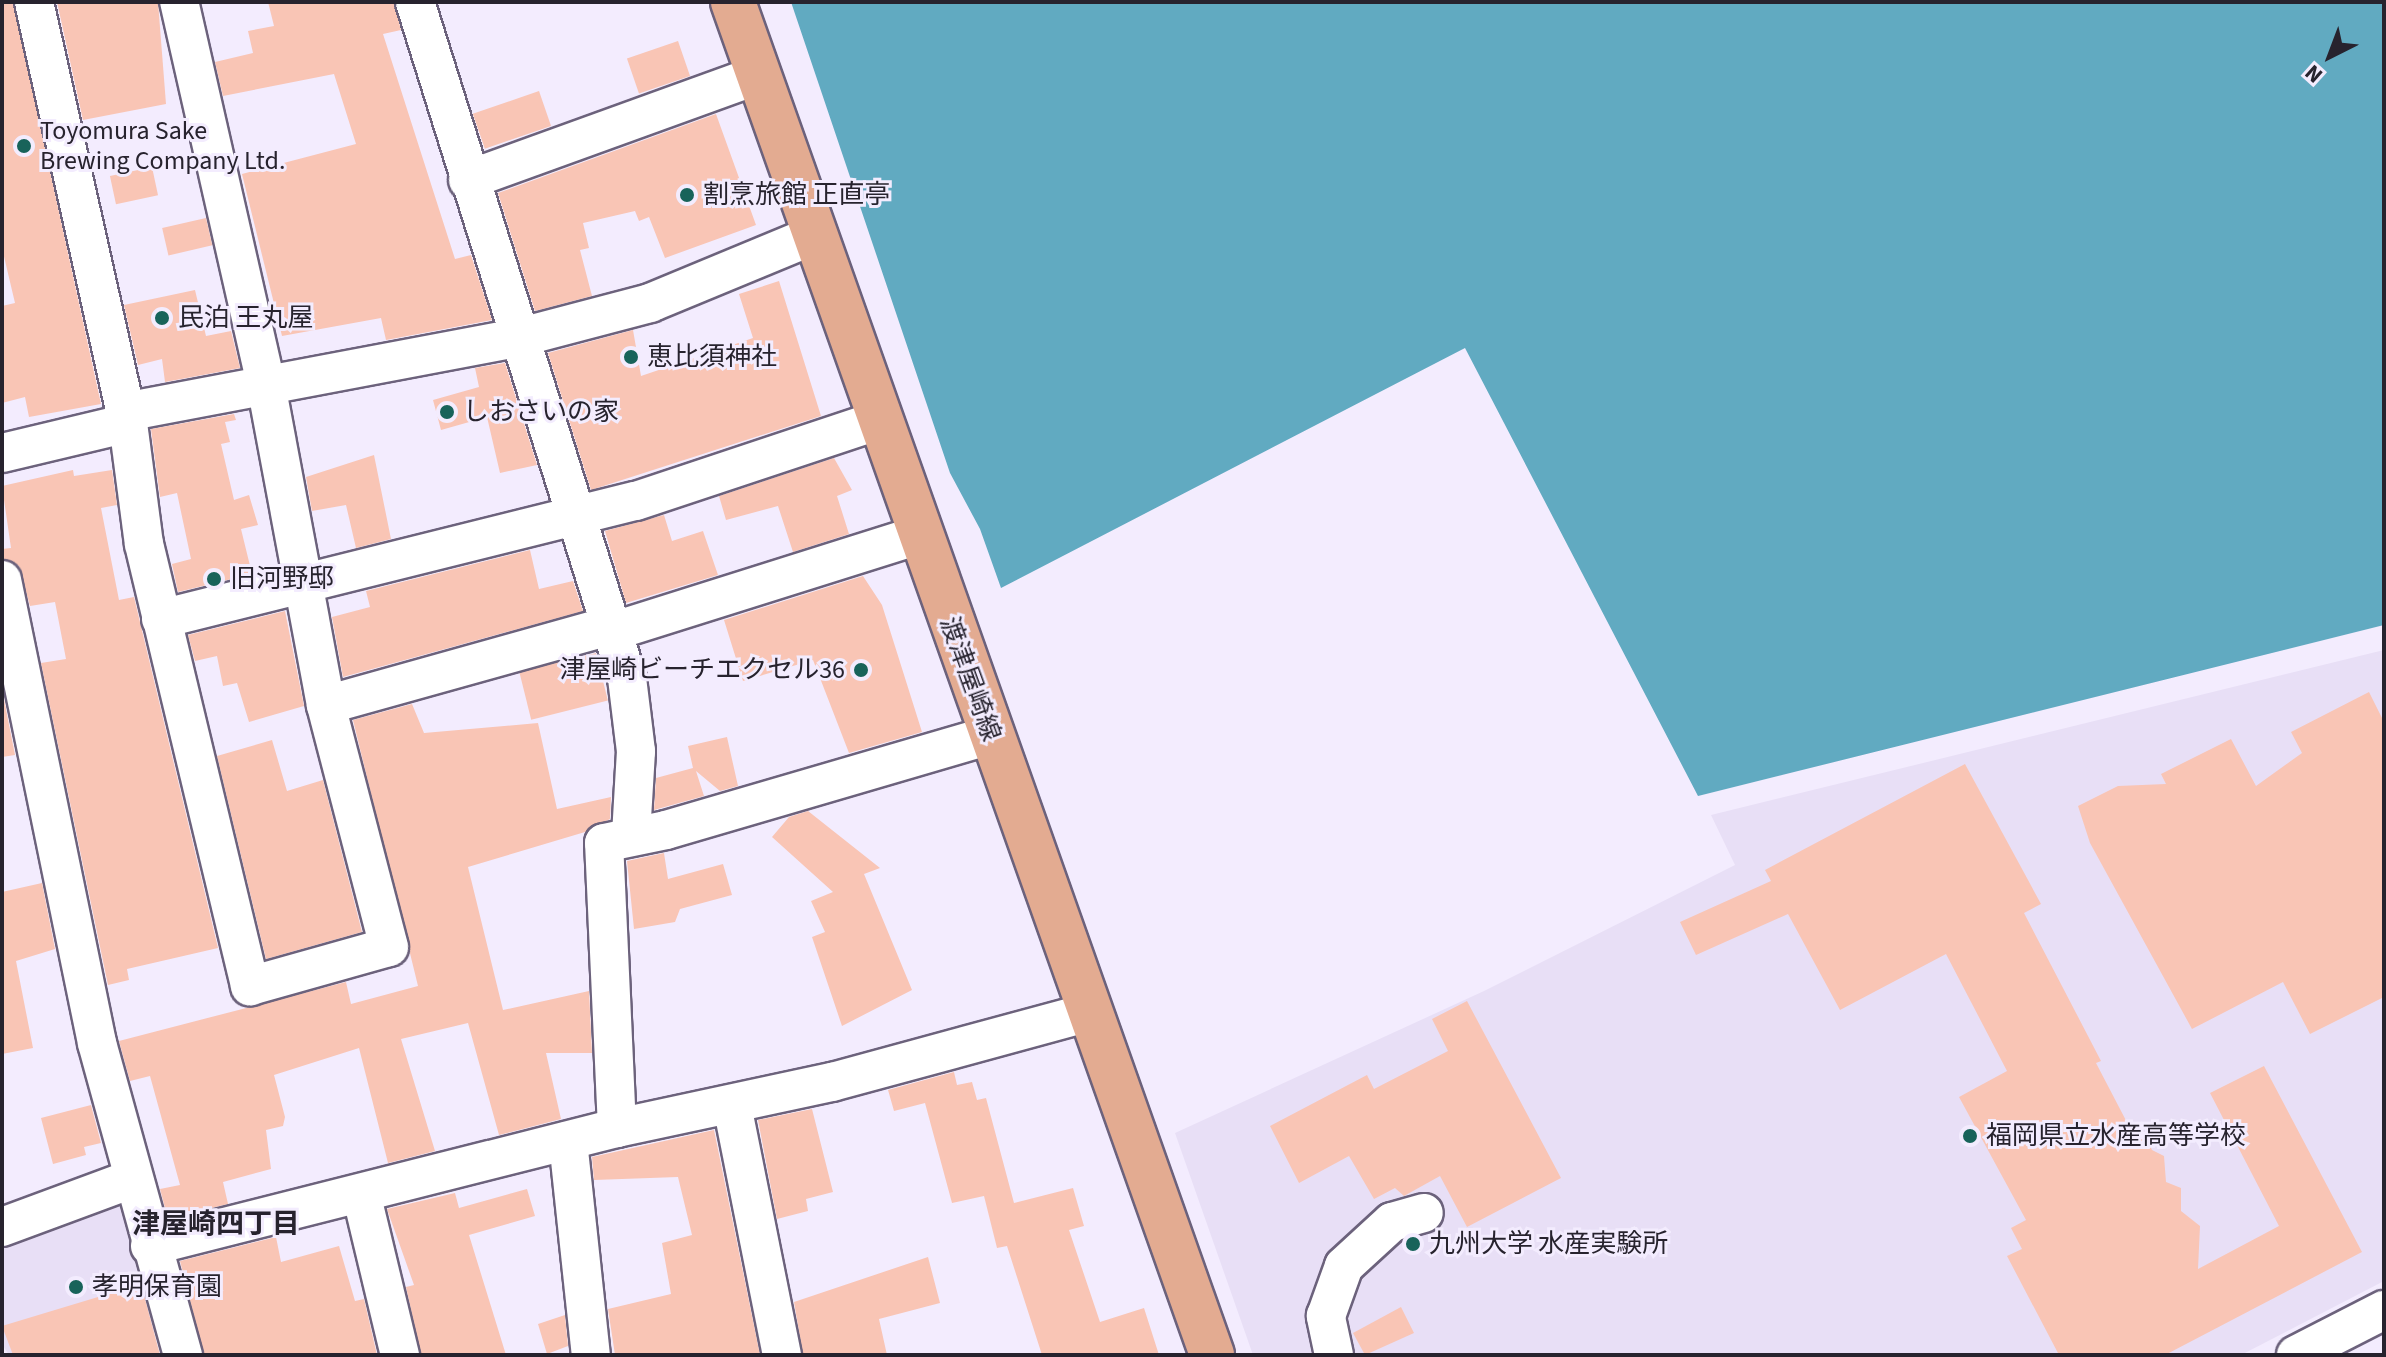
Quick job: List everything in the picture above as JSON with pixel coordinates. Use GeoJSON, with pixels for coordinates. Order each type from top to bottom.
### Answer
{"type":"FeatureCollection","features":[{"type":"Feature","properties":{"kind":"main road","name":"渡津屋崎線"},"geometry":{"type":"LineString","coordinates":[[733,2],[876,421],[1212,1355]]}},
{"type":"Feature","properties":{"kind":"street"},"geometry":{"type":"LineString","coordinates":[[34,2],[127,417],[161,619],[250,986],[389,947],[326,705],[266,384],[179,2]]}},
{"type":"Feature","properties":{"kind":"street"},"geometry":{"type":"LineString","coordinates":[[415,2],[517,338],[614,631],[636,751],[631,834]]}},
{"type":"Feature","properties":{"kind":"street"},"geometry":{"type":"LineString","coordinates":[[468,180],[758,75]]}},
{"type":"Feature","properties":{"kind":"street"},"geometry":{"type":"LineString","coordinates":[[2,453],[127,417],[266,384],[517,338],[650,303],[814,235]]}},
{"type":"Feature","properties":{"kind":"street"},"geometry":{"type":"LineString","coordinates":[[161,619],[576,517],[876,421]]}},
{"type":"Feature","properties":{"kind":"street"},"geometry":{"type":"LineString","coordinates":[[326,705],[586,633],[614,631],[919,535]]}},
{"type":"Feature","properties":{"kind":"street"},"geometry":{"type":"LineString","coordinates":[[2,580],[97,1043],[150,1246],[183,1355]]}},
{"type":"Feature","properties":{"kind":"street"},"geometry":{"type":"LineString","coordinates":[[617,1128],[604,843],[631,834],[666,830],[990,735]]}},
{"type":"Feature","properties":{"kind":"street"},"geometry":{"type":"LineString","coordinates":[[150,1246],[362,1197],[617,1128],[732,1105],[1090,1012]]}},
{"type":"Feature","properties":{"kind":"street"},"geometry":{"type":"LineString","coordinates":[[732,1105],[782,1355]]}},
{"type":"Feature","properties":{"kind":"street"},"geometry":{"type":"LineString","coordinates":[[568,1141],[591,1355]]}},
{"type":"Feature","properties":{"kind":"street"},"geometry":{"type":"LineString","coordinates":[[2,1227],[132,1179]]}},
{"type":"Feature","properties":{"kind":"street"},"geometry":{"type":"LineString","coordinates":[[362,1197],[400,1355]]}},
{"type":"Feature","properties":{"kind":"street"},"geometry":{"type":"LineString","coordinates":[[1334,1355],[1326,1316],[1344,1266],[1372,1235],[1424,1213]]}},
{"type":"Feature","properties":{"kind":"street"},"geometry":{"type":"LineString","coordinates":[[2296,1355],[2384,1310]]}},
{"type":"Feature","properties":{"kind":"shaded area","name":"福岡県立水産高等学校"},"geometry":{"type":"Polygon","coordinates":[[[2384,650],[2384,1281],[2241,1355],[1253,1355],[1175,1133],[1484,991],[1735,865],[1711,815],[2384,650]]]}},
{"type":"Feature","properties":{"kind":"shaded area","name":"孝明保育園"},"geometry":{"type":"Polygon","coordinates":[[[122,1200],[164,1327],[82,1355],[9,1355],[2,1344],[2,1247],[122,1200]]]}},
{"type":"Feature","properties":{"kind":"water"},"geometry":{"type":"Polygon","coordinates":[[[791,2],[2384,2],[2384,625],[1698,796],[1465,348],[1001,588],[980,529],[950,473],[791,2]]]}},
{"type":"Feature","properties":{"kind":"building","name":"Toyomura Sake Brewing Company Ltd."},"geometry":{"type":"Polygon","coordinates":[[[2,2],[13,2],[101,404],[29,417],[25,397],[2,403],[2,306],[15,303],[2,248],[2,2]]]}},
{"type":"Feature","properties":{"kind":"building"},"geometry":{"type":"Polygon","coordinates":[[[57,2],[158,2],[166,104],[83,120],[57,2]]]}},
{"type":"Feature","properties":{"kind":"building"},"geometry":{"type":"Polygon","coordinates":[[[268,2],[394,2],[401,30],[383,34],[455,259],[471,255],[492,320],[386,340],[381,318],[282,336],[242,174],[356,144],[334,74],[223,96],[215,62],[253,53],[248,31],[274,26],[268,2]]]}},
{"type":"Feature","properties":{"kind":"building"},"geometry":{"type":"Polygon","coordinates":[[[678,41],[690,76],[639,94],[627,59],[678,41]]]}},
{"type":"Feature","properties":{"kind":"building"},"geometry":{"type":"Polygon","coordinates":[[[539,91],[551,126],[485,149],[473,114],[539,91]]]}},
{"type":"Feature","properties":{"kind":"building"},"geometry":{"type":"Polygon","coordinates":[[[716,114],[756,225],[665,258],[649,217],[639,221],[635,211],[583,223],[589,248],[580,250],[592,296],[535,311],[498,193],[716,114]]]}},
{"type":"Feature","properties":{"kind":"building"},"geometry":{"type":"Polygon","coordinates":[[[152,167],[158,195],[116,204],[110,176],[152,167]]]}},
{"type":"Feature","properties":{"kind":"building"},"geometry":{"type":"Polygon","coordinates":[[[206,218],[212,245],[168,255],[162,228],[206,218]]]}},
{"type":"Feature","properties":{"kind":"building"},"geometry":{"type":"Polygon","coordinates":[[[779,281],[821,416],[591,490],[548,353],[633,330],[641,376],[753,338],[739,294],[779,281]]]}},
{"type":"Feature","properties":{"kind":"building","name":"民泊 王丸屋"},"geometry":{"type":"Polygon","coordinates":[[[195,290],[206,336],[231,331],[240,368],[165,382],[162,359],[138,365],[124,305],[195,290]]]}},
{"type":"Feature","properties":{"kind":"building"},"geometry":{"type":"Polygon","coordinates":[[[505,363],[537,465],[500,473],[487,417],[441,430],[433,400],[479,387],[475,368],[505,363]]]}},
{"type":"Feature","properties":{"kind":"building"},"geometry":{"type":"Polygon","coordinates":[[[234,414],[236,420],[225,422],[230,442],[221,444],[234,500],[249,495],[258,525],[241,529],[252,574],[178,592],[172,564],[191,559],[177,493],[160,497],[151,429],[234,414]]]}},
{"type":"Feature","properties":{"kind":"building"},"geometry":{"type":"Polygon","coordinates":[[[374,455],[391,539],[356,548],[346,505],[312,511],[306,477],[374,455]]]}},
{"type":"Feature","properties":{"kind":"building"},"geometry":{"type":"Polygon","coordinates":[[[834,458],[852,490],[837,496],[849,534],[793,552],[778,506],[726,520],[719,496],[834,458]]]}},
{"type":"Feature","properties":{"kind":"building"},"geometry":{"type":"Polygon","coordinates":[[[73,470],[74,476],[112,470],[117,505],[101,508],[119,600],[134,597],[218,948],[127,969],[129,980],[108,985],[41,663],[66,659],[55,602],[30,606],[19,566],[2,559],[2,549],[11,548],[2,486],[73,470]]]}},
{"type":"Feature","properties":{"kind":"building"},"geometry":{"type":"Polygon","coordinates":[[[664,515],[672,541],[703,531],[718,575],[626,603],[605,531],[664,515]]]}},
{"type":"Feature","properties":{"kind":"building"},"geometry":{"type":"Polygon","coordinates":[[[530,550],[539,589],[573,581],[583,611],[343,677],[332,617],[370,607],[366,591],[530,550]]]}},
{"type":"Feature","properties":{"kind":"building","name":"津屋崎ビーチエクセル36"},"geometry":{"type":"Polygon","coordinates":[[[863,576],[882,605],[922,732],[849,753],[813,660],[743,681],[724,620],[863,576]]]}},
{"type":"Feature","properties":{"kind":"building"},"geometry":{"type":"Polygon","coordinates":[[[285,611],[304,706],[249,722],[237,683],[223,686],[217,656],[195,661],[188,635],[285,611]]]}},
{"type":"Feature","properties":{"kind":"building"},"geometry":{"type":"Polygon","coordinates":[[[596,653],[608,701],[531,720],[519,672],[596,653]]]}},
{"type":"Feature","properties":{"kind":"building"},"geometry":{"type":"Polygon","coordinates":[[[2,689],[15,755],[2,757],[2,689]]]}},
{"type":"Feature","properties":{"kind":"building"},"geometry":{"type":"Polygon","coordinates":[[[2369,692],[2384,722],[2384,997],[2310,1034],[2283,982],[2192,1029],[2090,843],[2078,806],[2118,786],[2166,784],[2161,774],[2231,739],[2256,786],[2302,753],[2291,732],[2369,692]]]}},
{"type":"Feature","properties":{"kind":"building"},"geometry":{"type":"Polygon","coordinates":[[[412,704],[424,733],[538,723],[557,809],[611,797],[610,819],[585,832],[468,867],[503,1010],[589,991],[592,1053],[546,1053],[561,1119],[499,1135],[468,1023],[401,1039],[435,1151],[388,1163],[359,1048],[274,1075],[285,1117],[283,1126],[266,1130],[271,1169],[223,1182],[228,1204],[168,1219],[160,1189],[180,1185],[150,1076],[130,1081],[119,1041],[346,982],[351,1004],[418,986],[353,720],[412,704]]]}},
{"type":"Feature","properties":{"kind":"building"},"geometry":{"type":"Polygon","coordinates":[[[727,737],[738,786],[720,791],[696,771],[704,796],[654,810],[656,778],[693,768],[688,746],[727,737]]]}},
{"type":"Feature","properties":{"kind":"building"},"geometry":{"type":"Polygon","coordinates":[[[272,740],[287,791],[323,780],[362,932],[266,959],[217,756],[272,740]]]}},
{"type":"Feature","properties":{"kind":"building"},"geometry":{"type":"Polygon","coordinates":[[[1965,764],[2041,904],[2024,913],[2101,1061],[2096,1063],[2132,1132],[2141,1127],[2152,1150],[2164,1156],[2166,1182],[2181,1188],[2181,1211],[2200,1226],[2198,1269],[2279,1226],[2210,1093],[2264,1066],[2362,1252],[2165,1355],[2059,1355],[2007,1256],[2022,1249],[2011,1228],[2026,1220],[1959,1097],[2007,1071],[1946,954],[1840,1010],[1788,914],[1696,955],[1680,922],[1771,881],[1765,870],[1965,764]]]}},
{"type":"Feature","properties":{"kind":"building"},"geometry":{"type":"Polygon","coordinates":[[[808,811],[880,868],[864,874],[912,990],[842,1026],[812,937],[825,932],[811,901],[833,892],[772,837],[789,817],[808,811]]]}},
{"type":"Feature","properties":{"kind":"building"},"geometry":{"type":"Polygon","coordinates":[[[664,853],[668,879],[723,864],[732,895],[680,909],[675,922],[634,929],[627,861],[664,853]]]}},
{"type":"Feature","properties":{"kind":"building"},"geometry":{"type":"Polygon","coordinates":[[[42,883],[55,949],[16,961],[33,1048],[2,1054],[2,892],[42,883]]]}},
{"type":"Feature","properties":{"kind":"building"},"geometry":{"type":"Polygon","coordinates":[[[1467,1001],[1561,1178],[1467,1227],[1440,1176],[1404,1196],[1395,1188],[1374,1199],[1349,1156],[1299,1183],[1270,1126],[1367,1075],[1374,1089],[1448,1051],[1432,1019],[1467,1001]]]}},
{"type":"Feature","properties":{"kind":"building"},"geometry":{"type":"Polygon","coordinates":[[[954,1072],[957,1085],[972,1082],[977,1100],[986,1098],[1014,1203],[1073,1188],[1084,1226],[1069,1230],[1100,1322],[1144,1308],[1159,1355],[1042,1355],[1007,1246],[997,1248],[984,1196],[952,1203],[925,1103],[894,1111],[888,1090],[954,1072]]]}},
{"type":"Feature","properties":{"kind":"building"},"geometry":{"type":"Polygon","coordinates":[[[91,1105],[101,1143],[84,1147],[86,1155],[53,1164],[41,1118],[91,1105]]]}},
{"type":"Feature","properties":{"kind":"building"},"geometry":{"type":"Polygon","coordinates":[[[812,1109],[833,1192],[806,1199],[808,1211],[777,1219],[758,1120],[812,1109]]]}},
{"type":"Feature","properties":{"kind":"building"},"geometry":{"type":"Polygon","coordinates":[[[714,1130],[760,1355],[615,1355],[608,1309],[671,1294],[662,1243],[692,1235],[678,1177],[594,1180],[592,1157],[714,1130]]]}},
{"type":"Feature","properties":{"kind":"building"},"geometry":{"type":"Polygon","coordinates":[[[527,1189],[535,1216],[469,1235],[506,1355],[421,1355],[406,1287],[414,1285],[387,1209],[455,1193],[459,1208],[527,1189]]]}},
{"type":"Feature","properties":{"kind":"building"},"geometry":{"type":"Polygon","coordinates":[[[276,1237],[281,1262],[339,1246],[355,1301],[364,1299],[377,1355],[204,1355],[180,1261],[276,1237]]]}},
{"type":"Feature","properties":{"kind":"building"},"geometry":{"type":"Polygon","coordinates":[[[928,1257],[940,1303],[879,1319],[887,1355],[803,1355],[794,1302],[928,1257]]]}},
{"type":"Feature","properties":{"kind":"building"},"geometry":{"type":"Polygon","coordinates":[[[141,1284],[160,1355],[13,1355],[2,1326],[141,1284]]]}},
{"type":"Feature","properties":{"kind":"building"},"geometry":{"type":"Polygon","coordinates":[[[1401,1307],[1414,1333],[1365,1355],[1353,1333],[1401,1307]]]}},
{"type":"Feature","properties":{"kind":"building"},"geometry":{"type":"Polygon","coordinates":[[[565,1315],[568,1346],[547,1354],[538,1324],[565,1315]]]}},
{"type":"Feature","properties":{"kind":"place","name":"Toyomura Sake Brewing Company Ltd."},"geometry":{"type":"Point","coordinates":[24,146]}},
{"type":"Feature","properties":{"kind":"place","name":"割烹旅館 正直亭"},"geometry":{"type":"Point","coordinates":[687,195]}},
{"type":"Feature","properties":{"kind":"place","name":"民泊 王丸屋"},"geometry":{"type":"Point","coordinates":[162,318]}},
{"type":"Feature","properties":{"kind":"place","name":"恵比須神社"},"geometry":{"type":"Point","coordinates":[631,357]}},
{"type":"Feature","properties":{"kind":"place","name":"しおさいの家"},"geometry":{"type":"Point","coordinates":[447,412]}},
{"type":"Feature","properties":{"kind":"place","name":"旧河野邸"},"geometry":{"type":"Point","coordinates":[214,579]}},
{"type":"Feature","properties":{"kind":"place","name":"津屋崎ビーチエクセル36"},"geometry":{"type":"Point","coordinates":[861,670]}},
{"type":"Feature","properties":{"kind":"place","name":"福岡県立水産高等学校"},"geometry":{"type":"Point","coordinates":[1970,1136]}},
{"type":"Feature","properties":{"kind":"place","name":"九州大学 水産実験所"},"geometry":{"type":"Point","coordinates":[1413,1244]}},
{"type":"Feature","properties":{"kind":"place","name":"孝明保育園"},"geometry":{"type":"Point","coordinates":[76,1287]}},
{"type":"Feature","properties":{"kind":"district","name":"津屋崎四丁目"},"geometry":{"type":"Point","coordinates":[216,1224]}}]}
